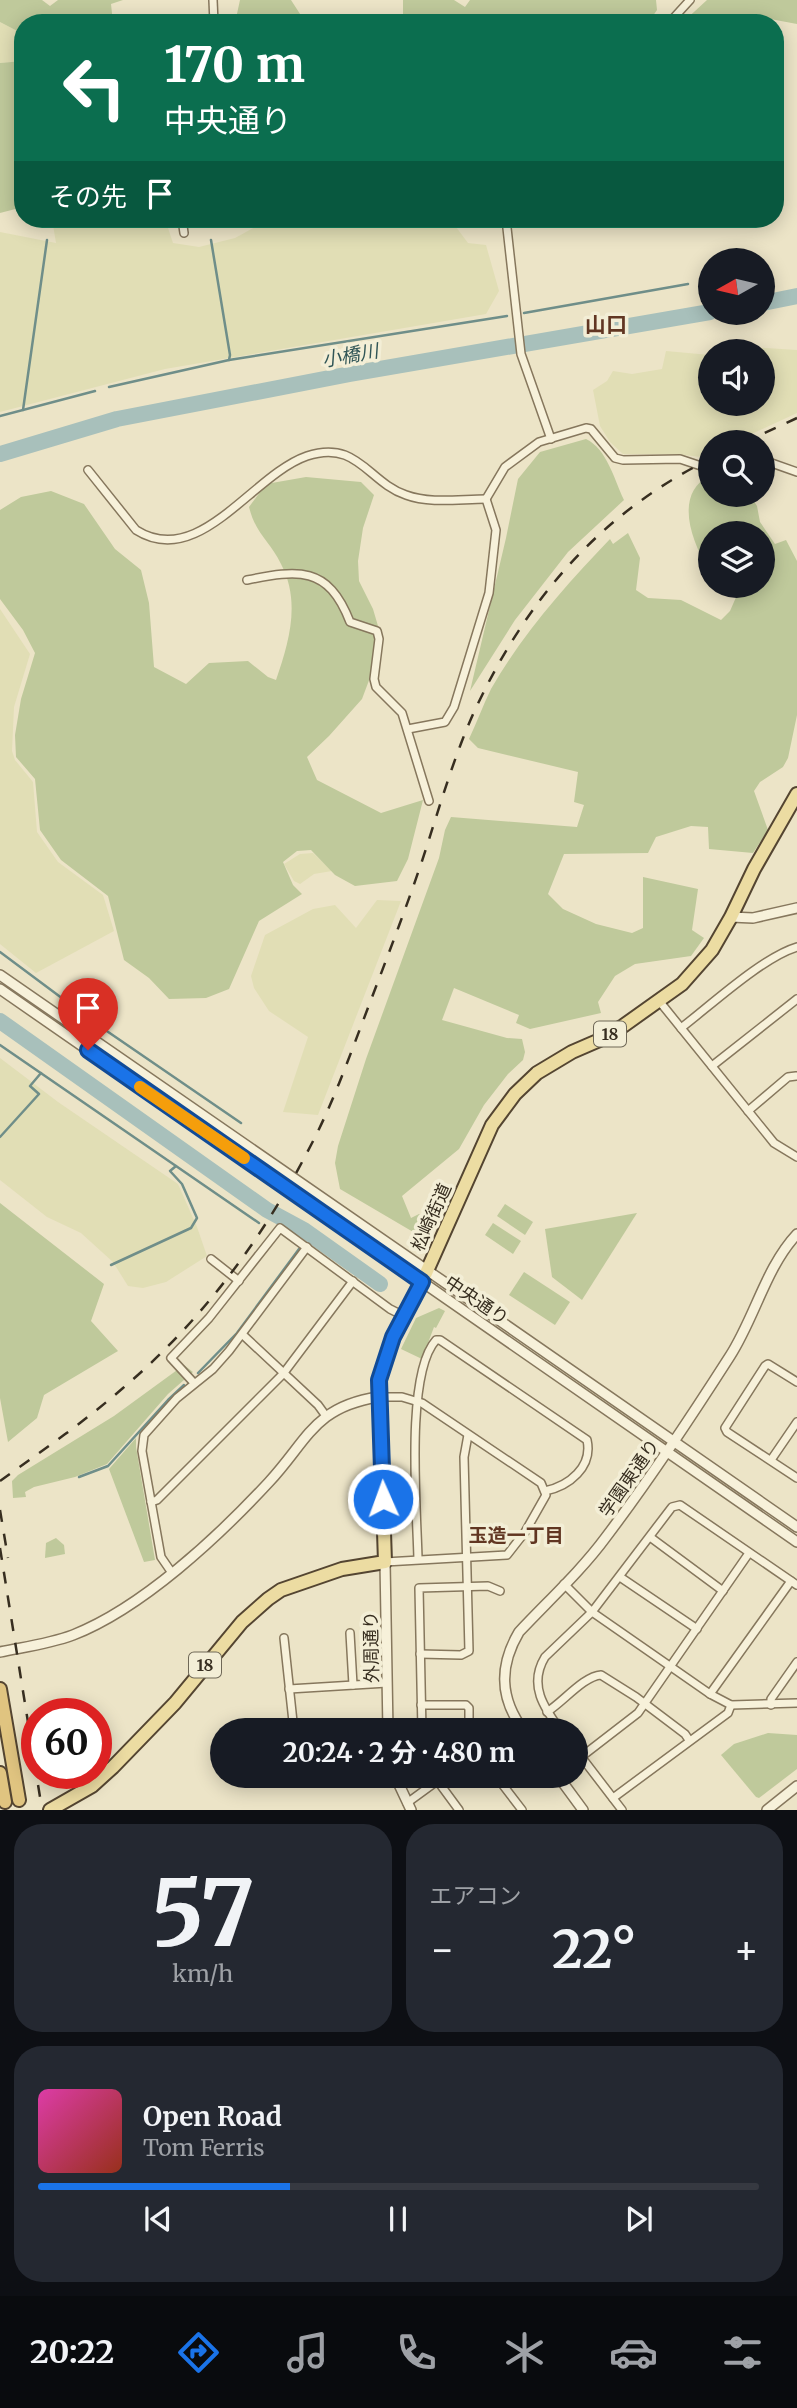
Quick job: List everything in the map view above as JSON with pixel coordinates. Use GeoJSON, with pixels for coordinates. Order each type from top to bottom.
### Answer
{"type":"FeatureCollection","features":[{"type":"Feature","properties":{"kind":"highway"},"geometry":{"type":"LineString","coordinates":[[0,1689],[19,1800]]}},
{"type":"Feature","properties":{"kind":"highway"},"geometry":{"type":"LineString","coordinates":[[0,1773],[5,1802]]}},
{"type":"Feature","properties":{"kind":"main road","name":"松崎街道"},"geometry":{"type":"LineString","coordinates":[[385,1562],[378,1397],[383,1363],[492,1125],[514,1094],[546,1066],[602,1039],[660,1002],[682,984],[712,950],[797,794]]}},
{"type":"Feature","properties":{"kind":"main road","name":"18"},"geometry":{"type":"LineString","coordinates":[[50,1810],[92,1786],[113,1767],[176,1703],[242,1622],[268,1599],[281,1590],[342,1569],[385,1562]]}},
{"type":"Feature","properties":{"kind":"street"},"geometry":{"type":"LineString","coordinates":[[677,14],[690,0]]}},
{"type":"Feature","properties":{"kind":"street"},"geometry":{"type":"LineString","coordinates":[[183,228],[184,233]]}},
{"type":"Feature","properties":{"kind":"street"},"geometry":{"type":"LineString","coordinates":[[507,228],[521,354],[551,439]]}},
{"type":"Feature","properties":{"kind":"street"},"geometry":{"type":"LineString","coordinates":[[408,729],[445,722],[454,707],[489,593],[496,530],[486,499],[505,467],[539,442],[586,428],[591,429],[615,458],[680,459],[698,465]]}},
{"type":"Feature","properties":{"kind":"street"},"geometry":{"type":"LineString","coordinates":[[89,470],[136,530],[147,536],[169,539],[202,531],[282,469],[307,456],[318,454],[345,454],[360,462],[395,491],[422,500],[486,499]]}},
{"type":"Feature","properties":{"kind":"street"},"geometry":{"type":"LineString","coordinates":[[775,464],[797,472]]}},
{"type":"Feature","properties":{"kind":"street"},"geometry":{"type":"LineString","coordinates":[[247,580],[298,572],[312,576],[326,584],[340,600],[350,622],[377,631],[379,639],[374,679],[376,687],[402,713],[429,801]]}},
{"type":"Feature","properties":{"kind":"street"},"geometry":{"type":"LineString","coordinates":[[731,917],[753,918],[797,908]]}},
{"type":"Feature","properties":{"kind":"street"},"geometry":{"type":"LineString","coordinates":[[681,1028],[766,963],[797,947]]}},
{"type":"Feature","properties":{"kind":"street","name":"中央通り"},"geometry":{"type":"LineString","coordinates":[[0,975],[427,1269],[797,1542]]}},
{"type":"Feature","properties":{"kind":"street","name":"中央通り"},"geometry":{"type":"LineString","coordinates":[[0,989],[422,1282],[670,1447],[797,1527]]}},
{"type":"Feature","properties":{"kind":"street"},"geometry":{"type":"LineString","coordinates":[[712,1066],[797,999]]}},
{"type":"Feature","properties":{"kind":"street"},"geometry":{"type":"LineString","coordinates":[[660,1002],[774,1143],[797,1157]]}},
{"type":"Feature","properties":{"kind":"street"},"geometry":{"type":"LineString","coordinates":[[748,1111],[788,1077],[797,1075]]}},
{"type":"Feature","properties":{"kind":"street"},"geometry":{"type":"LineString","coordinates":[[194,1383],[172,1358],[209,1318],[280,1228],[390,1309],[404,1316]]}},
{"type":"Feature","properties":{"kind":"street","name":"学園東通り"},"geometry":{"type":"LineString","coordinates":[[517,1718],[506,1699],[503,1678],[506,1660],[519,1632],[605,1539],[670,1447],[732,1353],[758,1305],[771,1272],[797,1234]]}},
{"type":"Feature","properties":{"kind":"street"},"geometry":{"type":"LineString","coordinates":[[172,1573],[161,1557],[141,1443],[177,1398],[213,1368],[243,1335],[307,1247]]}},
{"type":"Feature","properties":{"kind":"street"},"geometry":{"type":"LineString","coordinates":[[211,1259],[239,1281]]}},
{"type":"Feature","properties":{"kind":"street"},"geometry":{"type":"LineString","coordinates":[[150,1502],[157,1500],[283,1374],[353,1281]]}},
{"type":"Feature","properties":{"kind":"street"},"geometry":{"type":"LineString","coordinates":[[243,1335],[318,1405],[326,1416]]}},
{"type":"Feature","properties":{"kind":"street"},"geometry":{"type":"LineString","coordinates":[[418,1559],[416,1400],[425,1361],[433,1342],[440,1340],[587,1440],[588,1449],[580,1473],[556,1489],[545,1491]]}},
{"type":"Feature","properties":{"kind":"street"},"geometry":{"type":"LineString","coordinates":[[797,1382],[768,1364],[726,1424],[727,1432],[797,1478]]}},
{"type":"Feature","properties":{"kind":"street"},"geometry":{"type":"LineString","coordinates":[[0,1652],[45,1644],[117,1614],[172,1573],[262,1489],[314,1426],[348,1403],[378,1397],[416,1400],[541,1483],[545,1491],[545,1499],[507,1555],[385,1562]]}},
{"type":"Feature","properties":{"kind":"street"},"geometry":{"type":"LineString","coordinates":[[771,1460],[797,1422]]}},
{"type":"Feature","properties":{"kind":"street"},"geometry":{"type":"LineString","coordinates":[[420,1654],[461,1655],[469,1651],[464,1457],[468,1436]]}},
{"type":"Feature","properties":{"kind":"street"},"geometry":{"type":"LineString","coordinates":[[551,1718],[539,1696],[540,1665],[545,1657],[593,1612],[672,1507],[680,1505],[794,1583],[710,1694]]}},
{"type":"Feature","properties":{"kind":"street"},"geometry":{"type":"LineString","coordinates":[[650,1537],[723,1591]]}},
{"type":"Feature","properties":{"kind":"street"},"geometry":{"type":"LineString","coordinates":[[588,1746],[638,1713],[748,1553]]}},
{"type":"Feature","properties":{"kind":"street","name":"外周通り"},"geometry":{"type":"LineString","coordinates":[[385,1562],[388,1718]]}},
{"type":"Feature","properties":{"kind":"street"},"geometry":{"type":"LineString","coordinates":[[620,1577],[697,1629]]}},
{"type":"Feature","properties":{"kind":"street"},"geometry":{"type":"LineString","coordinates":[[564,1584],[593,1612],[710,1694],[731,1705],[797,1703]]}},
{"type":"Feature","properties":{"kind":"street"},"geometry":{"type":"LineString","coordinates":[[422,1718],[419,1588],[488,1586],[500,1591]]}},
{"type":"Feature","properties":{"kind":"street"},"geometry":{"type":"LineString","coordinates":[[350,1633],[353,1685]]}},
{"type":"Feature","properties":{"kind":"street"},"geometry":{"type":"LineString","coordinates":[[284,1637],[292,1718]]}},
{"type":"Feature","properties":{"kind":"street"},"geometry":{"type":"LineString","coordinates":[[771,1705],[771,1699],[797,1662]]}},
{"type":"Feature","properties":{"kind":"street"},"geometry":{"type":"LineString","coordinates":[[547,1712],[595,1675],[601,1675],[645,1703],[689,1740]]}},
{"type":"Feature","properties":{"kind":"street"},"geometry":{"type":"LineString","coordinates":[[289,1689],[387,1683]]}},
{"type":"Feature","properties":{"kind":"street"},"geometry":{"type":"LineString","coordinates":[[421,1705],[466,1705],[468,1718]]}},
{"type":"Feature","properties":{"kind":"street"},"geometry":{"type":"LineString","coordinates":[[613,1798],[728,1713],[731,1705]]}},
{"type":"Feature","properties":{"kind":"street"},"geometry":{"type":"LineString","coordinates":[[588,1766],[622,1810]]}},
{"type":"Feature","properties":{"kind":"street"},"geometry":{"type":"LineString","coordinates":[[767,1810],[797,1786]]}},
{"type":"Feature","properties":{"kind":"street"},"geometry":{"type":"LineString","coordinates":[[401,1788],[409,1806],[428,1788]]}},
{"type":"Feature","properties":{"kind":"street"},"geometry":{"type":"LineString","coordinates":[[445,1788],[459,1810]]}},
{"type":"Feature","properties":{"kind":"street"},"geometry":{"type":"LineString","coordinates":[[505,1788],[522,1810]]}},
{"type":"Feature","properties":{"kind":"street"},"geometry":{"type":"LineString","coordinates":[[567,1788],[583,1810]]}},
{"type":"Feature","properties":{"kind":"shaded area"},"geometry":{"type":"Polygon","coordinates":[[[0,22],[14,29],[14,62],[0,63],[0,22]]]}},
{"type":"Feature","properties":{"kind":"shaded area"},"geometry":{"type":"Polygon","coordinates":[[[54,228],[168,228],[173,243],[199,247],[235,238],[253,228],[457,228],[468,243],[486,245],[499,291],[486,314],[165,369],[0,412],[0,232],[56,243],[54,228]]]}},
{"type":"Feature","properties":{"kind":"shaded area"},"geometry":{"type":"Polygon","coordinates":[[[775,349],[797,350],[797,413],[760,430],[698,430],[698,457],[623,454],[610,442],[600,426],[593,390],[607,381],[613,371],[632,374],[662,369],[666,351],[698,354],[698,416],[775,416],[775,349]]]}},
{"type":"Feature","properties":{"kind":"shaded area"},"geometry":{"type":"Polygon","coordinates":[[[0,609],[30,654],[14,707],[12,751],[15,760],[33,782],[37,832],[58,862],[103,895],[114,931],[36,973],[0,944],[0,609]]]}},
{"type":"Feature","properties":{"kind":"shaded area"},"geometry":{"type":"Polygon","coordinates":[[[313,853],[332,871],[314,874],[300,884],[294,881],[284,864],[300,854],[313,853]]]}},
{"type":"Feature","properties":{"kind":"shaded area"},"geometry":{"type":"Polygon","coordinates":[[[377,900],[401,901],[318,1115],[283,1112],[308,1037],[269,1011],[254,988],[251,976],[265,935],[313,909],[335,905],[356,928],[377,900]]]}},
{"type":"Feature","properties":{"kind":"shaded area"},"geometry":{"type":"Polygon","coordinates":[[[0,1058],[58,1102],[178,1184],[207,1256],[166,1282],[143,1288],[128,1286],[113,1262],[81,1233],[47,1217],[0,1180],[0,1058]]]}},
{"type":"Feature","properties":{"kind":"green space"},"geometry":{"type":"Polygon","coordinates":[[[0,0],[42,0],[50,6],[58,0],[123,0],[111,4],[112,14],[14,14],[14,29],[0,22],[0,0]]]}},
{"type":"Feature","properties":{"kind":"green space"},"geometry":{"type":"Polygon","coordinates":[[[240,0],[291,0],[300,14],[237,14],[240,0]]]}},
{"type":"Feature","properties":{"kind":"green space"},"geometry":{"type":"Polygon","coordinates":[[[403,0],[454,0],[465,7],[470,0],[656,0],[657,10],[654,14],[403,14],[403,0]]]}},
{"type":"Feature","properties":{"kind":"green space"},"geometry":{"type":"Polygon","coordinates":[[[707,0],[797,0],[797,24],[784,22],[784,14],[692,14],[707,0]]]}},
{"type":"Feature","properties":{"kind":"green space"},"geometry":{"type":"Polygon","coordinates":[[[14,62],[14,209],[0,213],[0,63],[14,62]]]}},
{"type":"Feature","properties":{"kind":"green space"},"geometry":{"type":"Polygon","coordinates":[[[586,439],[605,457],[624,500],[568,552],[515,620],[470,691],[518,479],[540,452],[586,439]]]}},
{"type":"Feature","properties":{"kind":"green space"},"geometry":{"type":"Polygon","coordinates":[[[306,477],[361,482],[374,495],[363,528],[358,561],[359,581],[373,609],[383,643],[362,699],[307,757],[317,780],[381,813],[423,800],[408,859],[397,881],[355,886],[335,875],[311,850],[297,851],[283,862],[293,885],[302,894],[259,921],[229,989],[206,998],[169,999],[149,978],[124,960],[108,896],[61,860],[40,830],[35,779],[16,757],[15,735],[21,699],[35,653],[23,630],[0,599],[0,510],[21,497],[51,491],[84,504],[115,549],[141,570],[149,603],[154,667],[186,684],[209,663],[248,661],[276,680],[289,637],[292,607],[290,593],[281,564],[255,524],[249,507],[266,484],[306,477]]]}},
{"type":"Feature","properties":{"kind":"green space"},"geometry":{"type":"Polygon","coordinates":[[[698,484],[698,507],[757,507],[760,521],[698,521],[698,548],[689,518],[692,493],[698,484]]]}},
{"type":"Feature","properties":{"kind":"green space"},"geometry":{"type":"Polygon","coordinates":[[[628,533],[640,558],[636,590],[648,598],[681,600],[721,620],[730,611],[736,598],[775,598],[775,544],[786,540],[797,561],[797,715],[788,758],[783,767],[760,782],[754,791],[768,830],[753,853],[709,849],[708,827],[691,826],[656,837],[648,853],[564,854],[548,894],[563,909],[596,924],[632,933],[643,928],[643,877],[698,889],[692,930],[704,938],[691,956],[635,964],[615,976],[598,1002],[601,1013],[530,1029],[516,1023],[519,1015],[454,988],[442,1020],[507,1038],[522,1039],[525,1052],[523,1060],[508,1074],[484,1105],[459,1149],[402,1196],[411,1218],[419,1214],[426,1221],[420,1236],[340,1189],[335,1163],[366,1059],[439,858],[445,830],[451,817],[577,827],[584,805],[574,802],[578,772],[478,748],[469,739],[491,689],[517,648],[561,592],[610,539],[613,544],[628,533]]]}},
{"type":"Feature","properties":{"kind":"green space"},"geometry":{"type":"Polygon","coordinates":[[[0,1203],[104,1284],[91,1321],[118,1351],[44,1395],[37,1418],[8,1442],[0,1398],[0,1203]]]}},
{"type":"Feature","properties":{"kind":"green space"},"geometry":{"type":"Polygon","coordinates":[[[505,1204],[533,1222],[525,1235],[497,1216],[505,1204]]]}},
{"type":"Feature","properties":{"kind":"green space"},"geometry":{"type":"Polygon","coordinates":[[[637,1213],[582,1300],[552,1277],[545,1229],[637,1213]]]}},
{"type":"Feature","properties":{"kind":"green space"},"geometry":{"type":"Polygon","coordinates":[[[493,1223],[521,1241],[513,1254],[485,1235],[493,1223]]]}},
{"type":"Feature","properties":{"kind":"green space"},"geometry":{"type":"Polygon","coordinates":[[[524,1272],[570,1302],[555,1325],[509,1295],[524,1272]]]}},
{"type":"Feature","properties":{"kind":"green space"},"geometry":{"type":"Polygon","coordinates":[[[439,1308],[445,1311],[436,1328],[434,1327],[422,1359],[401,1349],[416,1318],[439,1308]]]}},
{"type":"Feature","properties":{"kind":"green space"},"geometry":{"type":"Polygon","coordinates":[[[184,1365],[193,1372],[168,1394],[107,1464],[75,1477],[34,1487],[25,1492],[26,1497],[13,1498],[12,1481],[18,1475],[114,1416],[184,1365]]]}},
{"type":"Feature","properties":{"kind":"green space"},"geometry":{"type":"Polygon","coordinates":[[[136,1438],[155,1560],[144,1562],[109,1469],[136,1438]]]}},
{"type":"Feature","properties":{"kind":"green space"},"geometry":{"type":"Polygon","coordinates":[[[56,1538],[64,1545],[65,1554],[45,1558],[46,1543],[56,1538]]]}},
{"type":"Feature","properties":{"kind":"green space"},"geometry":{"type":"Polygon","coordinates":[[[768,1733],[797,1735],[797,1769],[759,1798],[721,1755],[734,1744],[768,1733]]]}},
{"type":"Feature","properties":{"kind":"waterway"},"geometry":{"type":"LineString","coordinates":[[23,410],[47,240]]}},
{"type":"Feature","properties":{"kind":"waterway"},"geometry":{"type":"LineString","coordinates":[[109,387],[229,360],[211,240]]}},
{"type":"Feature","properties":{"kind":"waterway"},"geometry":{"type":"LineString","coordinates":[[524,313],[688,284]]}},
{"type":"Feature","properties":{"kind":"waterway","name":"小橋川"},"geometry":{"type":"LineString","coordinates":[[775,301],[797,296]]}},
{"type":"Feature","properties":{"kind":"waterway","name":"小橋川"},"geometry":{"type":"LineString","coordinates":[[0,454],[117,419],[350,374],[698,314]]}},
{"type":"Feature","properties":{"kind":"waterway"},"geometry":{"type":"LineString","coordinates":[[229,360],[507,316]]}},
{"type":"Feature","properties":{"kind":"waterway"},"geometry":{"type":"LineString","coordinates":[[0,416],[95,391]]}},
{"type":"Feature","properties":{"kind":"waterway"},"geometry":{"type":"LineString","coordinates":[[0,952],[98,1025],[241,1123]]}},
{"type":"Feature","properties":{"kind":"waterway"},"geometry":{"type":"LineString","coordinates":[[0,1021],[267,1210],[304,1230],[380,1284]]}},
{"type":"Feature","properties":{"kind":"waterway"},"geometry":{"type":"LineString","coordinates":[[0,1045],[259,1223]]}},
{"type":"Feature","properties":{"kind":"waterway"},"geometry":{"type":"LineString","coordinates":[[0,1137],[39,1094],[30,1086],[41,1073]]}},
{"type":"Feature","properties":{"kind":"waterway"},"geometry":{"type":"LineString","coordinates":[[111,1265],[191,1228],[197,1218],[182,1184],[170,1171],[176,1166]]}},
{"type":"Feature","properties":{"kind":"waterway"},"geometry":{"type":"LineString","coordinates":[[198,1373],[237,1333],[299,1249]]}},
{"type":"Feature","properties":{"kind":"waterway"},"geometry":{"type":"LineString","coordinates":[[79,1477],[108,1466],[184,1385]]}},
{"type":"Feature","properties":{"kind":"railway"},"geometry":{"type":"LineString","coordinates":[[771,430],[797,418]]}},
{"type":"Feature","properties":{"kind":"railway"},"geometry":{"type":"LineString","coordinates":[[0,1481],[93,1413],[152,1362],[205,1306],[252,1245],[293,1179],[319,1130],[407,903],[459,749],[495,671],[542,597],[570,564],[634,506],[698,466]]}},
{"type":"Feature","properties":{"kind":"railway"},"geometry":{"type":"LineString","coordinates":[[0,1510],[8,1558]]}},
{"type":"Feature","properties":{"kind":"railway"},"geometry":{"type":"LineString","coordinates":[[0,1548],[40,1797]]}},
{"type":"Feature","properties":{"kind":"slow traffic"},"geometry":{"type":"LineString","coordinates":[[140,1087],[244,1158]]}},
{"type":"Feature","properties":{"kind":"district","name":"山口"},"geometry":{"type":"Point","coordinates":[606,324]}},
{"type":"Feature","properties":{"kind":"district","name":"玉造一丁目"},"geometry":{"type":"Point","coordinates":[516,1535]}},
{"type":"Feature","properties":{"kind":"route"},"geometry":{"type":"LineString","coordinates":[[88,1050],[422,1282],[393,1337],[379,1380],[383,1499]]}}]}
